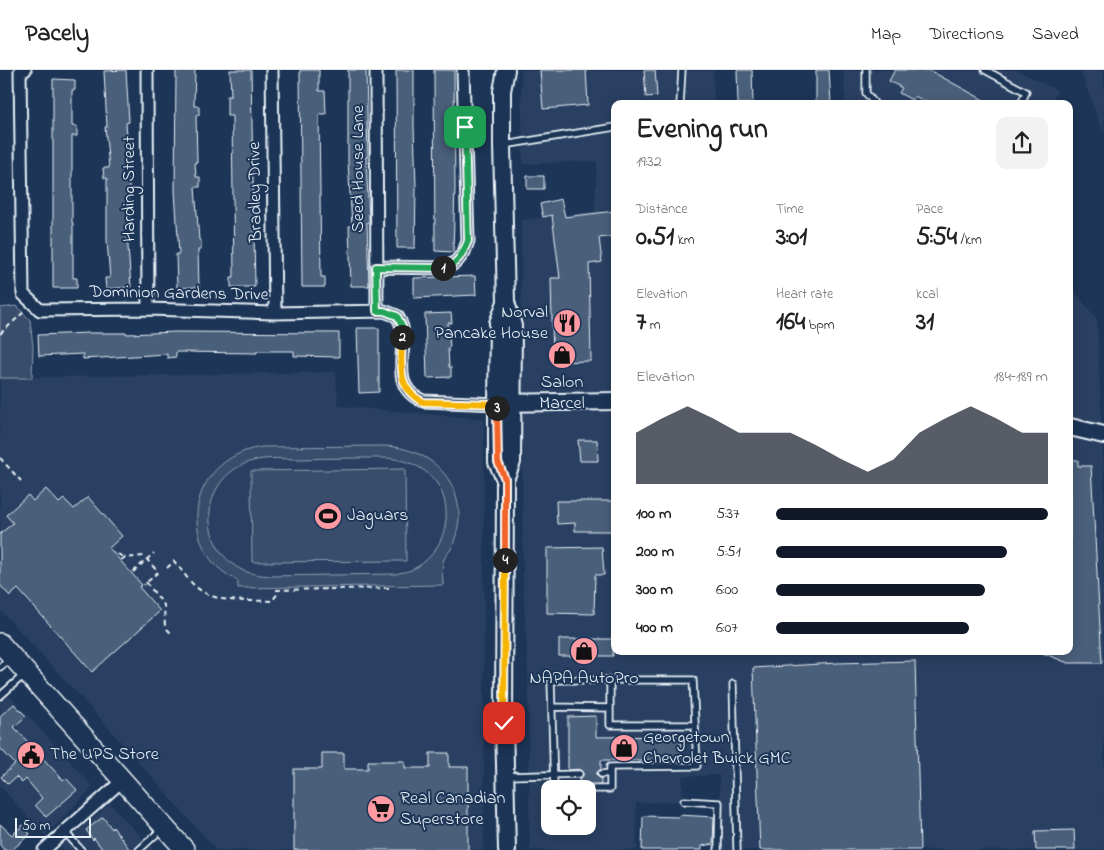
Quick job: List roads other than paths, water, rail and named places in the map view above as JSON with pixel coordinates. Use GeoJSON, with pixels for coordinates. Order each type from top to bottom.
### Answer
{"type":"FeatureCollection","features":[{"type":"Feature","properties":{"kind":"main road"},"geometry":{"type":"LineString","coordinates":[[499,70],[502,91],[506,302],[498,323],[505,403],[498,462],[505,479],[507,850]]}},
{"type":"Feature","properties":{"kind":"main road"},"geometry":{"type":"LineString","coordinates":[[502,91],[506,70]]}},
{"type":"Feature","properties":{"kind":"main road"},"geometry":{"type":"LineString","coordinates":[[505,403],[611,401]]}},
{"type":"Feature","properties":{"kind":"main road"},"geometry":{"type":"LineString","coordinates":[[1073,428],[1104,435]]}},
{"type":"Feature","properties":{"kind":"main road"},"geometry":{"type":"LineString","coordinates":[[4,656],[26,672],[185,850]]}},
{"type":"Feature","properties":{"kind":"street"},"geometry":{"type":"LineString","coordinates":[[20,71],[25,70]]}},
{"type":"Feature","properties":{"kind":"street","name":"Harding Street"},"geometry":{"type":"LineString","coordinates":[[147,70],[148,309]]}},
{"type":"Feature","properties":{"kind":"street","name":"Bradley Drive"},"geometry":{"type":"LineString","coordinates":[[272,70],[275,313]]}},
{"type":"Feature","properties":{"kind":"street","name":"Seed House Lane"},"geometry":{"type":"LineString","coordinates":[[376,70],[377,311]]}},
{"type":"Feature","properties":{"kind":"street"},"geometry":{"type":"LineString","coordinates":[[376,267],[446,268],[456,262],[464,252],[468,241],[463,70]]}},
{"type":"Feature","properties":{"kind":"street","name":"Dominion Gardens Drive"},"geometry":{"type":"LineString","coordinates":[[20,71],[23,294],[40,310],[148,309],[275,313],[384,311],[397,316],[402,326],[404,385],[413,397],[423,402],[505,403]]}},
{"type":"Feature","properties":{"kind":"street"},"geometry":{"type":"LineString","coordinates":[[44,850],[123,780]]}},
{"type":"Feature","properties":{"kind":"lane"},"geometry":{"type":"LineString","coordinates":[[680,100],[682,70]]}},
{"type":"Feature","properties":{"kind":"lane"},"geometry":{"type":"LineString","coordinates":[[866,70],[866,93],[872,100]]}},
{"type":"Feature","properties":{"kind":"lane"},"geometry":{"type":"LineString","coordinates":[[985,70],[1026,92],[1023,100]]}},
{"type":"Feature","properties":{"kind":"lane"},"geometry":{"type":"LineString","coordinates":[[502,146],[611,128]]}},
{"type":"Feature","properties":{"kind":"lane"},"geometry":{"type":"LineString","coordinates":[[0,696],[26,672]]}},
{"type":"Feature","properties":{"kind":"lane"},"geometry":{"type":"LineString","coordinates":[[554,780],[551,680],[693,680],[697,766],[610,767],[610,788],[596,789]]}},
{"type":"Feature","properties":{"kind":"lane"},"geometry":{"type":"LineString","coordinates":[[610,680],[610,726],[695,725]]}},
{"type":"Feature","properties":{"kind":"lane"},"geometry":{"type":"LineString","coordinates":[[732,684],[737,850]]}},
{"type":"Feature","properties":{"kind":"lane"},"geometry":{"type":"LineString","coordinates":[[552,708],[610,708]]}},
{"type":"Feature","properties":{"kind":"lane"},"geometry":{"type":"LineString","coordinates":[[601,774],[610,773]]}},
{"type":"Feature","properties":{"kind":"lane"},"geometry":{"type":"LineString","coordinates":[[506,776],[579,774]]}},
{"type":"Feature","properties":{"kind":"lane"},"geometry":{"type":"LineString","coordinates":[[684,802],[719,803],[718,850]]}},
{"type":"Feature","properties":{"kind":"lane"},"geometry":{"type":"LineString","coordinates":[[139,850],[164,827]]}},
{"type":"Feature","properties":{"kind":"lane"},"geometry":{"type":"LineString","coordinates":[[65,832],[81,850]]}},
{"type":"Feature","properties":{"kind":"place","name":"Norval Pancake House"},"geometry":{"type":"Point","coordinates":[567,323]}},
{"type":"Feature","properties":{"kind":"place","name":"Salon Marcel"},"geometry":{"type":"Point","coordinates":[562,355]}},
{"type":"Feature","properties":{"kind":"place","name":"Jaguars"},"geometry":{"type":"Point","coordinates":[328,516]}},
{"type":"Feature","properties":{"kind":"place","name":"NAPA AutoPro"},"geometry":{"type":"Point","coordinates":[584,651]}},
{"type":"Feature","properties":{"kind":"place","name":"Georgetown Chevrolet Buick GMC"},"geometry":{"type":"Point","coordinates":[624,748]}},
{"type":"Feature","properties":{"kind":"place","name":"The UPS Store"},"geometry":{"type":"Point","coordinates":[31,755]}},
{"type":"Feature","properties":{"kind":"place","name":"Real Canadian Superstore"},"geometry":{"type":"Point","coordinates":[381,809]}}]}
